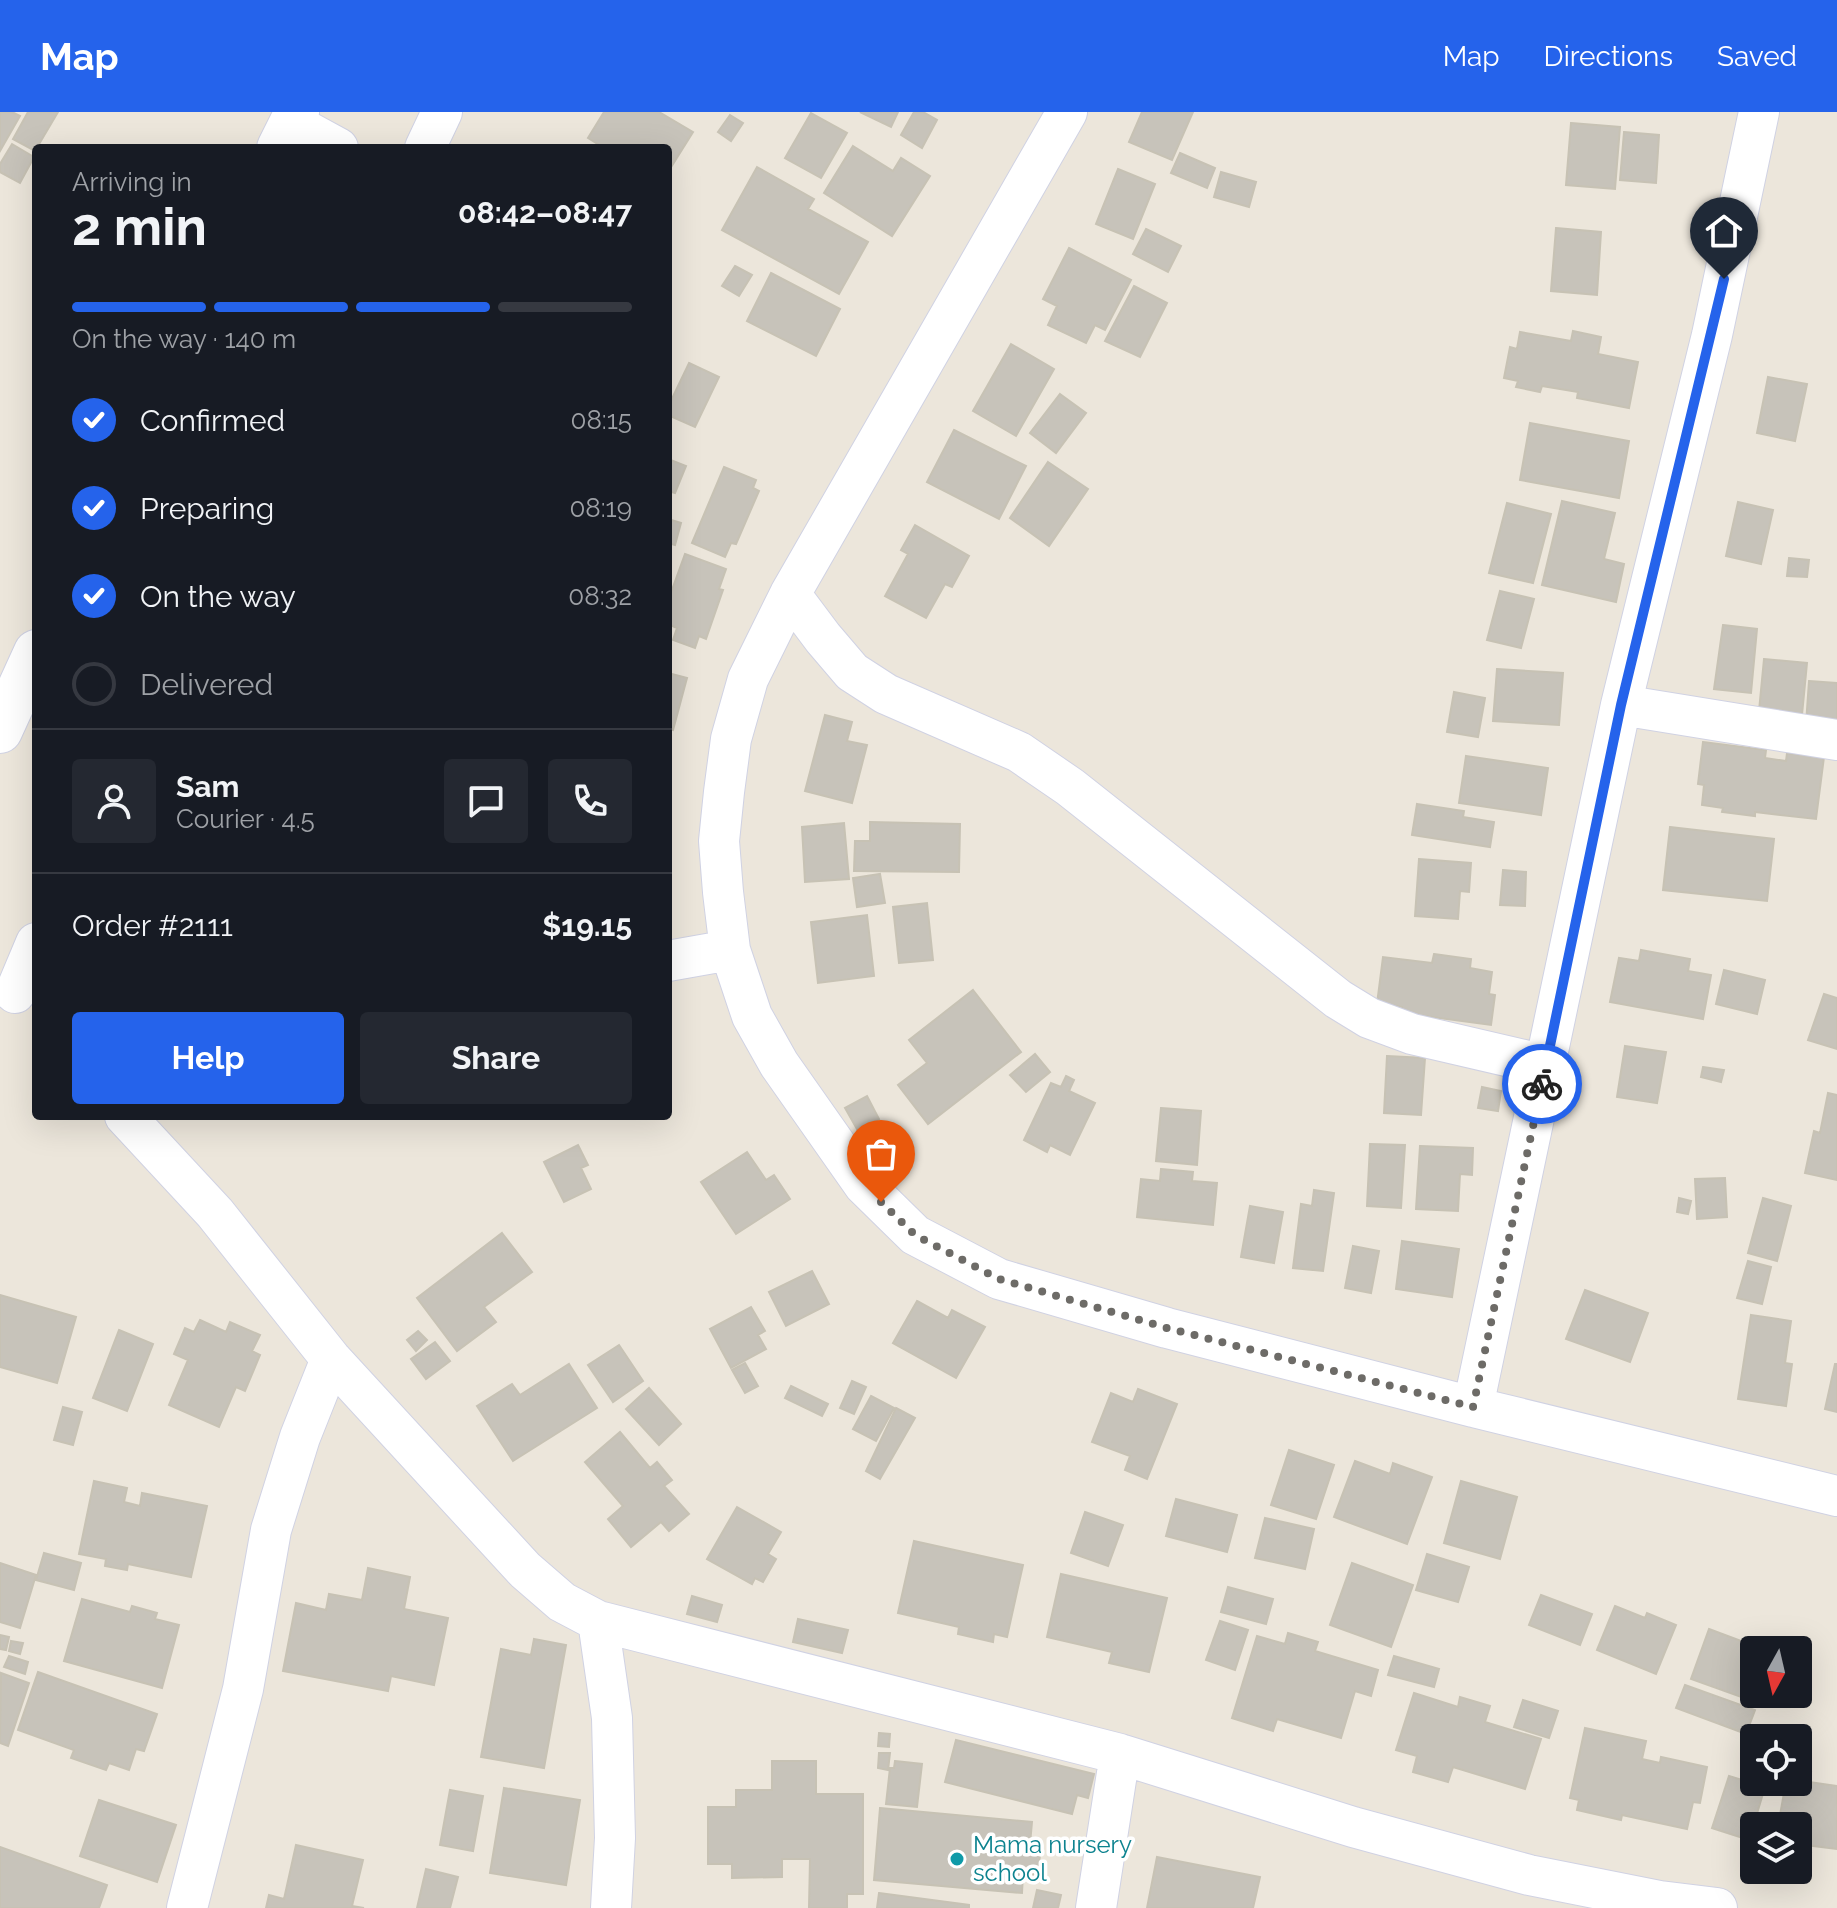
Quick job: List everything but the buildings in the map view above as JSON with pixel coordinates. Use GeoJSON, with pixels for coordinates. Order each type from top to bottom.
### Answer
{"type":"FeatureCollection","features":[{"type":"Feature","properties":{"kind":"main road"},"geometry":{"type":"LineString","coordinates":[[0,731],[32,661]]}},
{"type":"Feature","properties":{"kind":"street"},"geometry":{"type":"LineString","coordinates":[[427,144],[442,112]]}},
{"type":"Feature","properties":{"kind":"street"},"geometry":{"type":"LineString","coordinates":[[1067,112],[790,594],[748,679],[731,739],[719,841],[730,950],[752,1016],[779,1064],[864,1185],[915,1235],[999,1279],[1167,1328],[1837,1496]]}},
{"type":"Feature","properties":{"kind":"street"},"geometry":{"type":"LineString","coordinates":[[1473,1407],[1621,705],[1712,335],[1759,112]]}},
{"type":"Feature","properties":{"kind":"street"},"geometry":{"type":"LineString","coordinates":[[289,128],[328,144]]}},
{"type":"Feature","properties":{"kind":"street"},"geometry":{"type":"LineString","coordinates":[[790,594],[852,672],[886,694],[1019,752],[1070,787],[1338,999],[1369,1018],[1412,1034],[1545,1065]]}},
{"type":"Feature","properties":{"kind":"street"},"geometry":{"type":"LineString","coordinates":[[1621,705],[1837,740]]}},
{"type":"Feature","properties":{"kind":"street"},"geometry":{"type":"LineString","coordinates":[[672,960],[730,950]]}},
{"type":"Feature","properties":{"kind":"street"},"geometry":{"type":"LineString","coordinates":[[17,995],[32,954]]}},
{"type":"Feature","properties":{"kind":"street"},"geometry":{"type":"LineString","coordinates":[[129,1120],[215,1213],[331,1359],[525,1570],[562,1602],[598,1621],[1120,1754],[1353,1827],[1526,1892],[1717,1908]]}},
{"type":"Feature","properties":{"kind":"street"},"geometry":{"type":"LineString","coordinates":[[187,1908],[243,1689],[271,1530],[300,1437],[331,1359]]}},
{"type":"Feature","properties":{"kind":"street"},"geometry":{"type":"LineString","coordinates":[[598,1621],[612,1718],[615,1838],[611,1908]]}},
{"type":"Feature","properties":{"kind":"street"},"geometry":{"type":"LineString","coordinates":[[1096,1908],[1120,1754]]}},
{"type":"Feature","properties":{"kind":"way so far"},"geometry":{"type":"LineString","coordinates":[[881,1202],[915,1235],[999,1279],[1167,1328],[1473,1407],[1542,1084]]}},
{"type":"Feature","properties":{"kind":"place","name":"Mama nursery school"},"geometry":{"type":"Point","coordinates":[957,1859]}},
{"type":"Feature","properties":{"kind":"route"},"geometry":{"type":"LineString","coordinates":[[1542,1084],[1621,705],[1724,279]]}}]}
